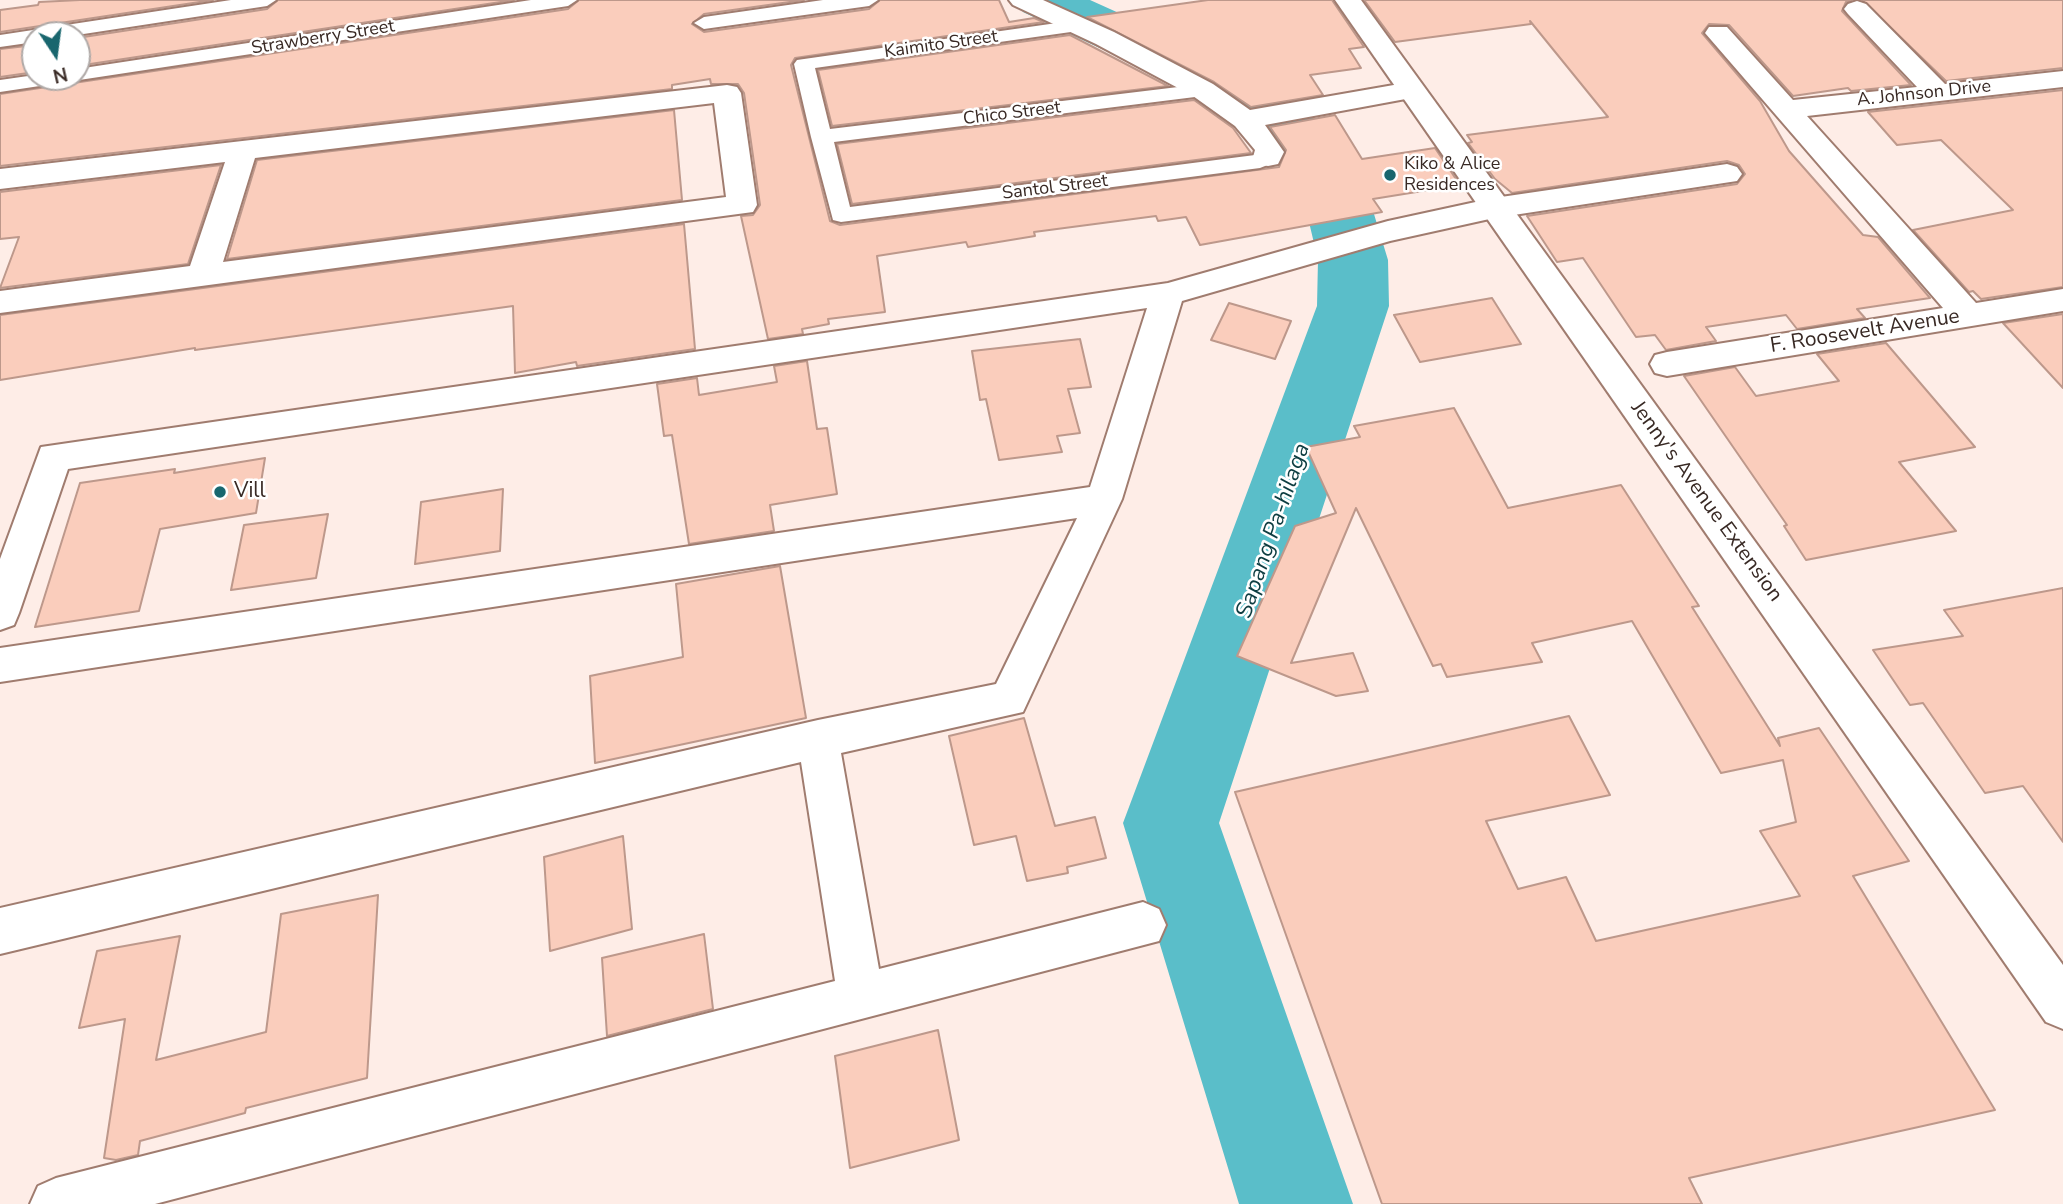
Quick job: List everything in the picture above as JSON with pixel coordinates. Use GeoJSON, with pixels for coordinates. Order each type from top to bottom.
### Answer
{"type":"FeatureCollection","features":[{"type":"Feature","properties":{"kind":"street"},"geometry":{"type":"LineString","coordinates":[[1021,0],[1260,116],[1411,90]]}},
{"type":"Feature","properties":{"kind":"street","name":"Jenny's Avenue Extension"},"geometry":{"type":"LineString","coordinates":[[1348,0],[1494,208],[1712,508],[2063,1005]]}},
{"type":"Feature","properties":{"kind":"street"},"geometry":{"type":"LineString","coordinates":[[1857,9],[1938,92]]}},
{"type":"Feature","properties":{"kind":"street"},"geometry":{"type":"LineString","coordinates":[[1718,33],[1968,315]]}},
{"type":"Feature","properties":{"kind":"street","name":"A. Johnson Drive"},"geometry":{"type":"LineString","coordinates":[[1784,110],[2063,79]]}},
{"type":"Feature","properties":{"kind":"street"},"geometry":{"type":"LineString","coordinates":[[0,179],[727,93],[742,205],[0,302]]}},
{"type":"Feature","properties":{"kind":"street"},"geometry":{"type":"LineString","coordinates":[[1260,116],[1270,152],[1268,158]]}},
{"type":"Feature","properties":{"kind":"street"},"geometry":{"type":"LineString","coordinates":[[203,276],[243,150]]}},
{"type":"Feature","properties":{"kind":"street"},"geometry":{"type":"LineString","coordinates":[[0,613],[54,457],[1168,294],[1388,231],[1494,208],[1727,174]]}},
{"type":"Feature","properties":{"kind":"street"},"geometry":{"type":"LineString","coordinates":[[0,931],[818,740],[1009,699],[1104,499],[1168,294]]}},
{"type":"Feature","properties":{"kind":"street","name":"F. Roosevelt Avenue"},"geometry":{"type":"LineString","coordinates":[[1667,364],[2063,300]]}},
{"type":"Feature","properties":{"kind":"street"},"geometry":{"type":"LineString","coordinates":[[0,665],[1104,499]]}},
{"type":"Feature","properties":{"kind":"street"},"geometry":{"type":"LineString","coordinates":[[818,740],[861,998]]}},
{"type":"Feature","properties":{"kind":"street"},"geometry":{"type":"LineString","coordinates":[[56,1204],[1143,925]]}},
{"type":"Feature","properties":{"kind":"lane"},"geometry":{"type":"LineString","coordinates":[[91,27],[267,0]]}},
{"type":"Feature","properties":{"kind":"lane","name":"Strawberry Street"},"geometry":{"type":"LineString","coordinates":[[91,73],[568,0]]}},
{"type":"Feature","properties":{"kind":"lane"},"geometry":{"type":"LineString","coordinates":[[861,0],[704,23],[869,0]]}},
{"type":"Feature","properties":{"kind":"lane","name":"Kaimito Street"},"geometry":{"type":"LineString","coordinates":[[821,137],[804,64],[1078,26]]}},
{"type":"Feature","properties":{"kind":"lane"},"geometry":{"type":"LineString","coordinates":[[0,41],[21,38]]}},
{"type":"Feature","properties":{"kind":"lane"},"geometry":{"type":"LineString","coordinates":[[0,86],[21,83]]}},
{"type":"Feature","properties":{"kind":"lane","name":"Chico Street"},"geometry":{"type":"LineString","coordinates":[[821,137],[1203,90]]}},
{"type":"Feature","properties":{"kind":"lane","name":"Santol Street"},"geometry":{"type":"LineString","coordinates":[[821,137],[841,215],[1268,158]]}},
{"type":"Feature","properties":{"kind":"building"},"geometry":{"type":"Polygon","coordinates":[[[213,0],[73,21],[21,21],[21,29],[0,32],[0,10],[38,5],[39,2],[213,0]]]}},
{"type":"Feature","properties":{"kind":"building"},"geometry":{"type":"Polygon","coordinates":[[[278,0],[514,0],[91,64],[91,36],[267,9],[278,0]]]}},
{"type":"Feature","properties":{"kind":"building"},"geometry":{"type":"Polygon","coordinates":[[[579,0],[804,0],[704,14],[692,24],[704,32],[869,9],[880,0],[999,0],[1009,22],[1034,18],[1044,22],[795,58],[791,65],[830,221],[840,225],[1279,167],[1286,150],[1270,127],[1335,115],[1362,159],[1435,148],[1460,185],[1373,199],[1382,212],[1200,245],[1186,217],[1158,221],[1156,216],[1034,232],[1035,236],[968,247],[966,242],[877,256],[885,312],[828,319],[829,324],[802,329],[803,334],[768,339],[741,216],[753,215],[760,205],[744,93],[738,84],[711,84],[710,79],[672,85],[672,89],[0,166],[0,94],[21,91],[91,91],[91,80],[568,9],[579,0]]]}},
{"type":"Feature","properties":{"kind":"building"},"geometry":{"type":"Polygon","coordinates":[[[1208,0],[1332,0],[1364,47],[1349,49],[1361,68],[1310,75],[1323,95],[1251,107],[1214,82],[1087,17],[1208,0]]]}},
{"type":"Feature","properties":{"kind":"building"},"geometry":{"type":"Polygon","coordinates":[[[1364,0],[1852,0],[1846,2],[1842,11],[1911,85],[1851,91],[1848,88],[1793,96],[1729,25],[1709,24],[1702,33],[1760,101],[1789,151],[1863,235],[1878,237],[1930,298],[1857,309],[1865,318],[1797,329],[1786,315],[1706,327],[1716,341],[1666,350],[1655,335],[1636,337],[1583,258],[1557,262],[1527,216],[1737,184],[1745,174],[1739,165],[1727,161],[1512,193],[1495,179],[1468,143],[1472,142],[1467,135],[1608,117],[1530,21],[1531,24],[1395,42],[1364,0]]]}},
{"type":"Feature","properties":{"kind":"building"},"geometry":{"type":"Polygon","coordinates":[[[1862,0],[2063,0],[2063,68],[1946,81],[1862,0]]]}},
{"type":"Feature","properties":{"kind":"building"},"geometry":{"type":"Polygon","coordinates":[[[1070,35],[1168,86],[832,126],[818,70],[1070,35]]]}},
{"type":"Feature","properties":{"kind":"building"},"geometry":{"type":"Polygon","coordinates":[[[21,47],[21,74],[0,77],[0,49],[21,47]]]}},
{"type":"Feature","properties":{"kind":"building"},"geometry":{"type":"Polygon","coordinates":[[[2063,90],[2063,287],[1981,299],[1973,291],[1969,292],[1913,230],[2013,210],[1941,140],[1897,145],[1868,112],[2063,90]]]}},
{"type":"Feature","properties":{"kind":"building"},"geometry":{"type":"Polygon","coordinates":[[[1194,100],[1233,128],[1251,153],[852,204],[837,144],[1194,100]]]}},
{"type":"Feature","properties":{"kind":"building"},"geometry":{"type":"Polygon","coordinates":[[[674,110],[682,200],[227,259],[257,160],[674,110]]]}},
{"type":"Feature","properties":{"kind":"building"},"geometry":{"type":"Polygon","coordinates":[[[221,165],[188,264],[0,288],[19,237],[0,239],[0,192],[221,165]]]}},
{"type":"Feature","properties":{"kind":"building"},"geometry":{"type":"Polygon","coordinates":[[[684,224],[695,349],[577,366],[576,362],[515,373],[513,306],[195,348],[0,380],[0,315],[684,224]]]}},
{"type":"Feature","properties":{"kind":"building"},"geometry":{"type":"Polygon","coordinates":[[[1492,298],[1521,344],[1420,362],[1394,315],[1492,298]]]}},
{"type":"Feature","properties":{"kind":"building"},"geometry":{"type":"Polygon","coordinates":[[[1229,303],[1291,321],[1275,359],[1211,340],[1229,303]]]}},
{"type":"Feature","properties":{"kind":"building"},"geometry":{"type":"Polygon","coordinates":[[[2063,314],[2063,388],[2003,323],[2063,314]]]}},
{"type":"Feature","properties":{"kind":"building"},"geometry":{"type":"Polygon","coordinates":[[[1080,339],[1091,387],[1068,389],[1080,433],[1057,436],[1062,452],[999,460],[986,399],[980,400],[972,351],[1080,339]]]}},
{"type":"Feature","properties":{"kind":"building"},"geometry":{"type":"Polygon","coordinates":[[[1886,343],[1975,447],[1899,462],[1956,531],[1806,560],[1784,526],[1787,525],[1684,376],[1735,367],[1756,396],[1839,381],[1817,354],[1886,343]]]}},
{"type":"Feature","properties":{"kind":"building"},"geometry":{"type":"Polygon","coordinates":[[[807,361],[817,429],[827,428],[837,494],[770,505],[774,531],[689,544],[672,435],[664,436],[657,384],[697,378],[699,395],[777,382],[774,366],[807,361]]]}},
{"type":"Feature","properties":{"kind":"building"},"geometry":{"type":"Polygon","coordinates":[[[1454,408],[1508,508],[1621,485],[1699,606],[1692,607],[1780,746],[1778,738],[1819,728],[1909,861],[1853,876],[1995,1110],[1689,1178],[1702,1204],[1382,1204],[1235,792],[1569,716],[1610,795],[1486,821],[1518,889],[1566,877],[1596,941],[1800,896],[1760,831],[1796,822],[1783,760],[1721,773],[1632,621],[1532,643],[1542,662],[1447,677],[1441,664],[1433,666],[1356,508],[1291,663],[1353,653],[1368,691],[1336,696],[1237,656],[1295,526],[1336,513],[1306,447],[1360,437],[1354,426],[1454,408]]]}},
{"type":"Feature","properties":{"kind":"building"},"geometry":{"type":"Polygon","coordinates":[[[265,458],[256,513],[160,529],[139,611],[35,627],[80,483],[175,469],[174,473],[265,458]]]}},
{"type":"Feature","properties":{"kind":"building"},"geometry":{"type":"Polygon","coordinates":[[[503,489],[500,551],[415,564],[421,502],[503,489]]]}},
{"type":"Feature","properties":{"kind":"building"},"geometry":{"type":"Polygon","coordinates":[[[328,514],[316,578],[231,590],[244,525],[328,514]]]}},
{"type":"Feature","properties":{"kind":"building"},"geometry":{"type":"Polygon","coordinates":[[[780,566],[806,718],[595,763],[590,676],[683,657],[676,584],[780,566]]]}},
{"type":"Feature","properties":{"kind":"building"},"geometry":{"type":"Polygon","coordinates":[[[2063,588],[2063,842],[2023,786],[1985,793],[1923,703],[1910,705],[1873,650],[1963,636],[1944,610],[2063,588]]]}},
{"type":"Feature","properties":{"kind":"building"},"geometry":{"type":"Polygon","coordinates":[[[1024,718],[1055,826],[1095,817],[1106,858],[1067,867],[1068,873],[1027,881],[1016,836],[974,845],[949,736],[1024,718]]]}},
{"type":"Feature","properties":{"kind":"building"},"geometry":{"type":"Polygon","coordinates":[[[623,836],[632,929],[550,951],[544,857],[623,836]]]}},
{"type":"Feature","properties":{"kind":"building"},"geometry":{"type":"Polygon","coordinates":[[[378,895],[367,1078],[246,1108],[245,1113],[140,1141],[138,1155],[116,1160],[104,1158],[125,1019],[79,1028],[97,951],[180,936],[156,1060],[266,1032],[281,914],[378,895]]]}},
{"type":"Feature","properties":{"kind":"building"},"geometry":{"type":"Polygon","coordinates":[[[704,934],[713,1009],[607,1036],[602,958],[704,934]]]}},
{"type":"Feature","properties":{"kind":"building"},"geometry":{"type":"Polygon","coordinates":[[[938,1030],[959,1140],[850,1168],[835,1056],[938,1030]]]}},
{"type":"Feature","properties":{"kind":"waterway","name":"Sapang Pa-hilaga"},"geometry":{"type":"LineString","coordinates":[[1043,0],[1191,68],[1297,135],[1337,201],[1353,260],[1353,306],[1171,823],[1296,1204]]}},
{"type":"Feature","properties":{"kind":"place","name":"Kiko & Alice Residences"},"geometry":{"type":"Point","coordinates":[1390,175]}},
{"type":"Feature","properties":{"kind":"place","name":"Vill"},"geometry":{"type":"Point","coordinates":[220,492]}}]}
